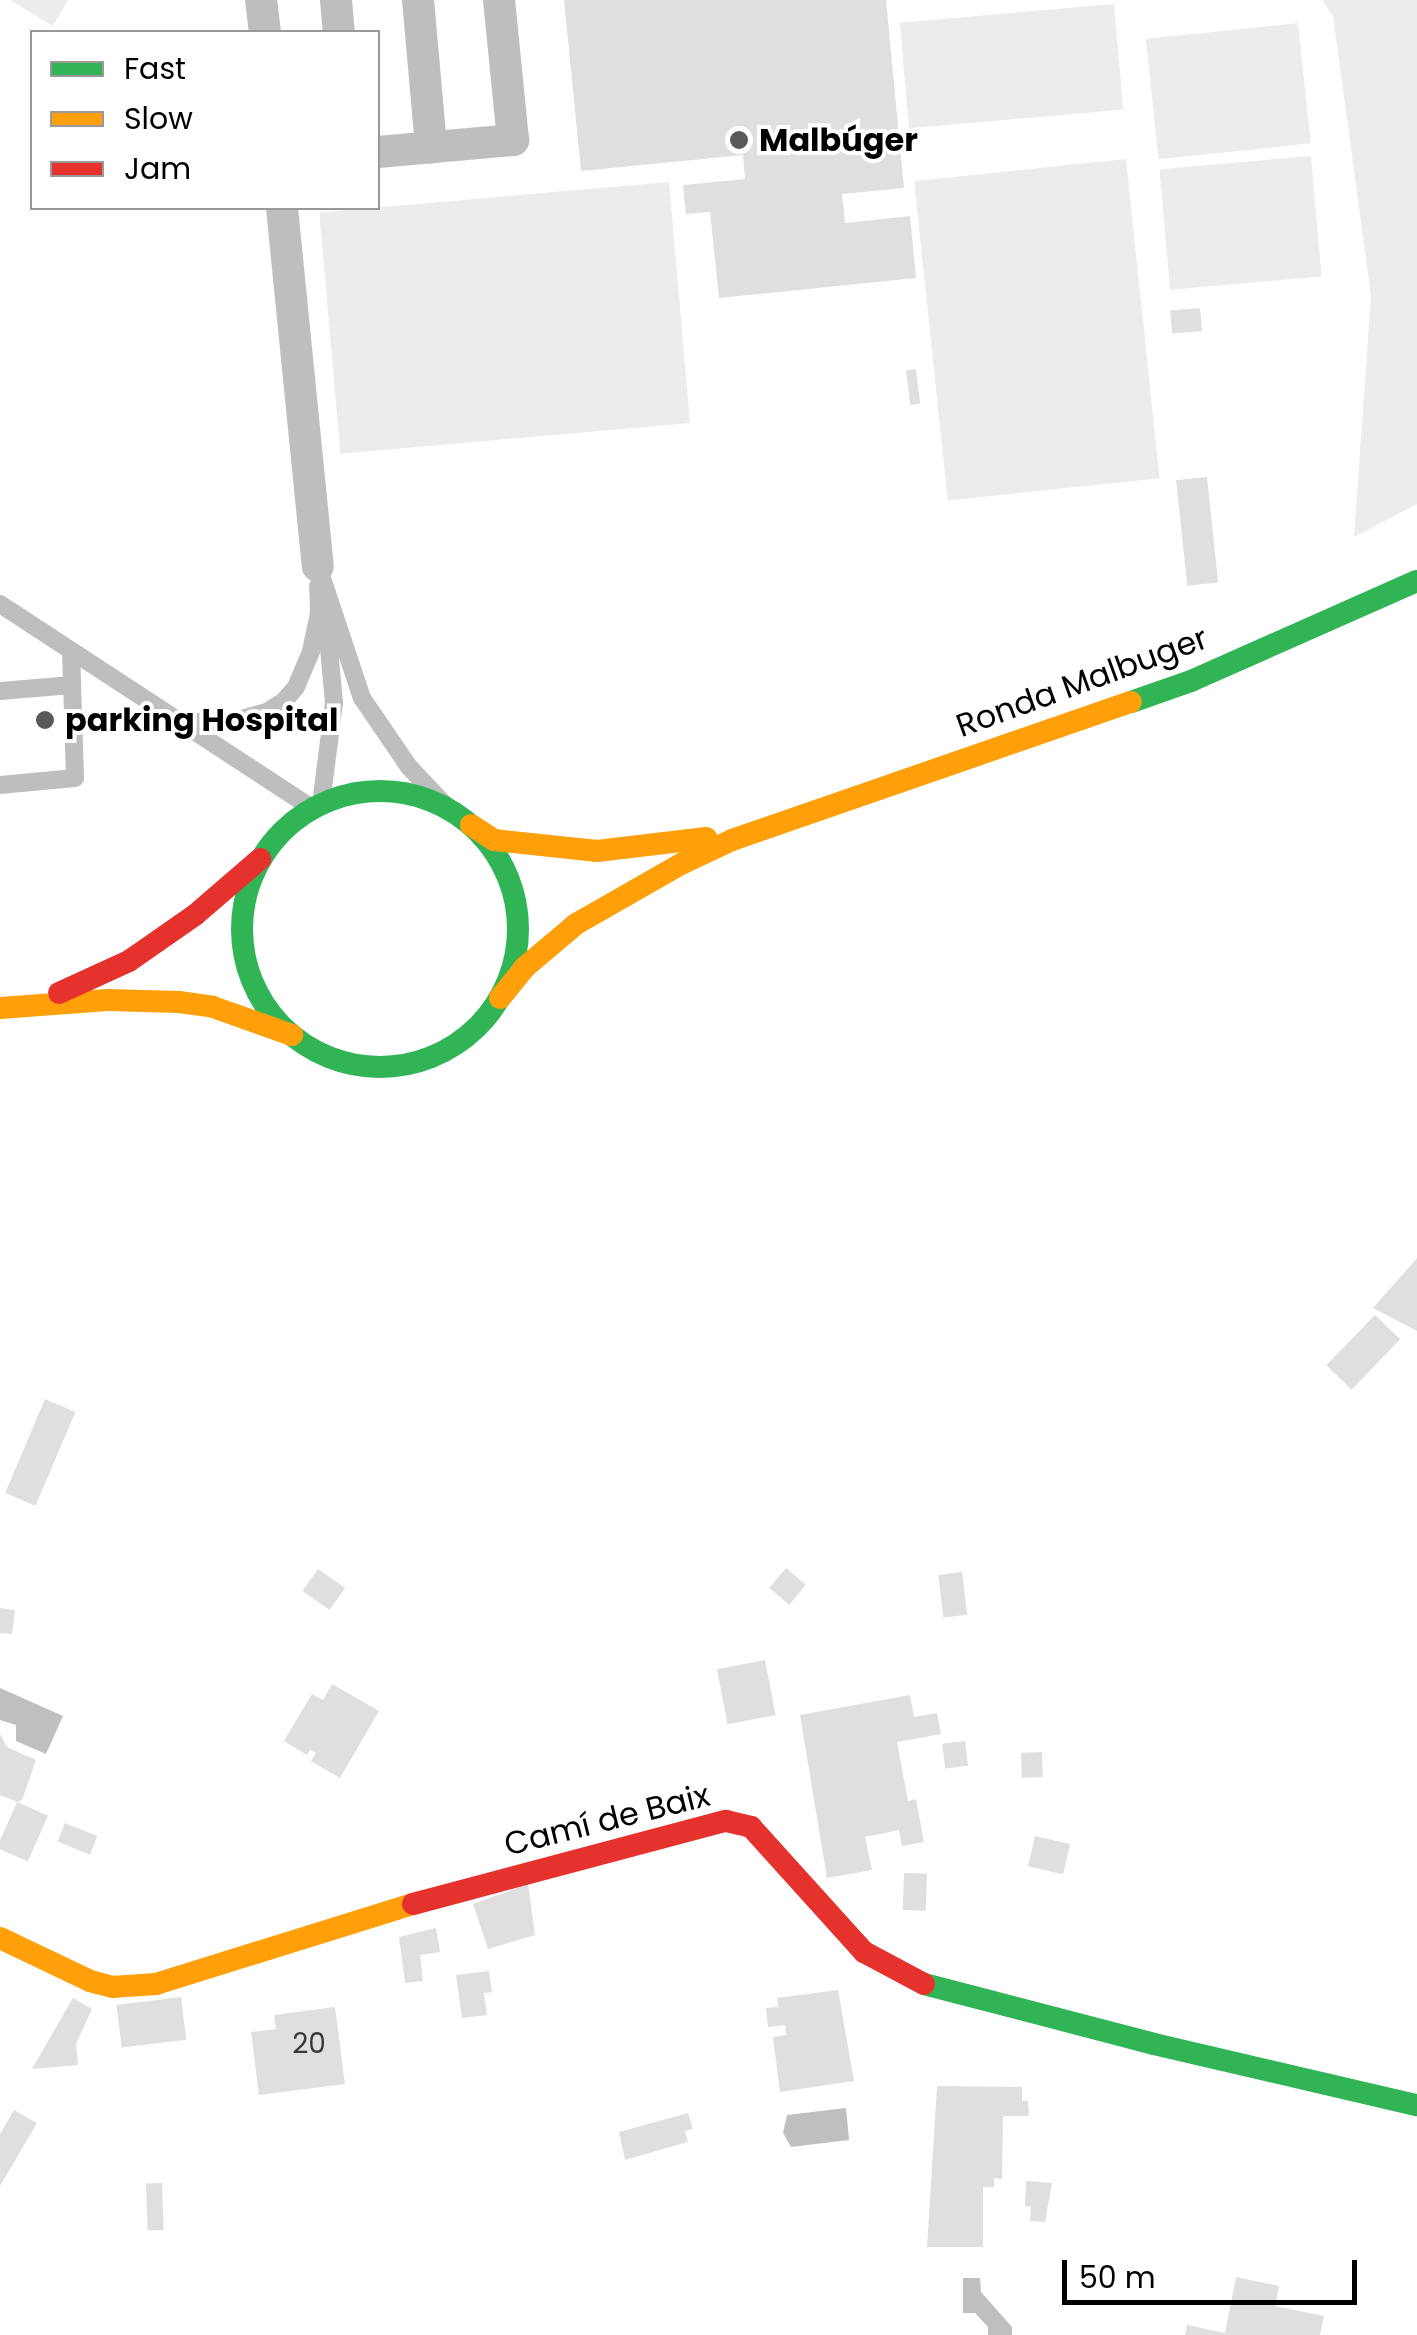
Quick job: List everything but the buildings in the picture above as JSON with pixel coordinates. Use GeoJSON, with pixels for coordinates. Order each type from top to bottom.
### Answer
{"type":"FeatureCollection","features":[{"type":"Feature","properties":{"kind":"street"},"geometry":{"type":"LineString","coordinates":[[262,0],[265,30]]}},
{"type":"Feature","properties":{"kind":"street"},"geometry":{"type":"LineString","coordinates":[[336,0],[339,30]]}},
{"type":"Feature","properties":{"kind":"street"},"geometry":{"type":"LineString","coordinates":[[418,0],[431,147]]}},
{"type":"Feature","properties":{"kind":"street"},"geometry":{"type":"LineString","coordinates":[[380,152],[513,140],[499,0]]}},
{"type":"Feature","properties":{"kind":"street"},"geometry":{"type":"LineString","coordinates":[[282,210],[318,566]]}},
{"type":"Feature","properties":{"kind":"street","name":"Ronda Malbuger"},"geometry":{"type":"LineString","coordinates":[[500,998],[524,968],[576,924],[683,863],[763,828],[1191,682],[1417,581]]}},
{"type":"Feature","properties":{"kind":"street"},"geometry":{"type":"LineString","coordinates":[[396,791],[449,809],[471,825],[496,854],[512,888],[518,925],[514,963],[500,998],[479,1025],[452,1047],[404,1064],[353,1065],[320,1054],[292,1035],[268,1010],[251,980],[243,946],[242,912],[262,858],[280,832],[316,806],[354,793],[396,791]]}},
{"type":"Feature","properties":{"kind":"street","name":"Ronda Malbuger"},"geometry":{"type":"LineString","coordinates":[[471,825],[494,840],[597,851],[763,828]]}},
{"type":"Feature","properties":{"kind":"street"},"geometry":{"type":"LineString","coordinates":[[11,1007],[106,974],[128,961],[195,915],[262,858]]}},
{"type":"Feature","properties":{"kind":"street"},"geometry":{"type":"LineString","coordinates":[[11,1007],[179,1002],[213,1007],[292,1035]]}},
{"type":"Feature","properties":{"kind":"street","name":"Camí de Baix"},"geometry":{"type":"LineString","coordinates":[[0,1938],[90,1982],[112,1987],[156,1984],[437,1897],[726,1822],[751,1827],[864,1952],[914,1981],[1154,2044],[1417,2105]]}},
{"type":"Feature","properties":{"kind":"lane"},"geometry":{"type":"LineString","coordinates":[[180,723],[242,719],[268,712],[284,701],[296,686],[310,651],[319,612],[318,566]]}},
{"type":"Feature","properties":{"kind":"lane"},"geometry":{"type":"LineString","coordinates":[[0,604],[180,723],[316,806],[334,703],[318,566]]}},
{"type":"Feature","properties":{"kind":"lane"},"geometry":{"type":"LineString","coordinates":[[318,566],[362,698],[409,767],[449,809]]}},
{"type":"Feature","properties":{"kind":"lane"},"geometry":{"type":"LineString","coordinates":[[0,785],[75,778],[71,651]]}},
{"type":"Feature","properties":{"kind":"lane"},"geometry":{"type":"LineString","coordinates":[[0,690],[72,685]]}},
{"type":"Feature","properties":{"kind":"shaded area"},"geometry":{"type":"Polygon","coordinates":[[[10,0],[68,0],[53,26],[10,0]]]}},
{"type":"Feature","properties":{"kind":"shaded area"},"geometry":{"type":"Polygon","coordinates":[[[1322,0],[1417,0],[1417,504],[1354,537],[1371,296],[1333,16],[1322,0]]]}},
{"type":"Feature","properties":{"kind":"shaded area"},"geometry":{"type":"Polygon","coordinates":[[[1114,4],[1123,110],[909,128],[900,23],[1114,4]]]}},
{"type":"Feature","properties":{"kind":"shaded area"},"geometry":{"type":"Polygon","coordinates":[[[1298,23],[1311,143],[1158,159],[1146,39],[1298,23]]]}},
{"type":"Feature","properties":{"kind":"shaded area"},"geometry":{"type":"Polygon","coordinates":[[[1311,156],[1322,277],[1170,290],[1160,169],[1311,156]]]}},
{"type":"Feature","properties":{"kind":"shaded area"},"geometry":{"type":"Polygon","coordinates":[[[1126,159],[1160,478],[948,501],[914,181],[1126,159]]]}},
{"type":"Feature","properties":{"kind":"shaded area"},"geometry":{"type":"Polygon","coordinates":[[[669,182],[690,423],[340,454],[319,213],[669,182]]]}},
{"type":"Feature","properties":{"kind":"shaded area"},"geometry":{"type":"Polygon","coordinates":[[[0,1688],[63,1716],[46,1754],[16,1741],[16,1725],[0,1720],[0,1688]]]}},
{"type":"Feature","properties":{"kind":"shaded area"},"geometry":{"type":"Polygon","coordinates":[[[846,2108],[849,2140],[791,2147],[783,2133],[787,2115],[846,2108]]]}},
{"type":"Feature","properties":{"kind":"shaded area"},"geometry":{"type":"Polygon","coordinates":[[[963,2278],[980,2278],[981,2292],[1012,2327],[1012,2335],[988,2335],[988,2327],[975,2313],[963,2313],[963,2278]]]}},
{"type":"Feature","properties":{"kind":"traffic: fast"},"geometry":{"type":"LineString","coordinates":[[1131,702],[1191,681],[1417,581]]}},
{"type":"Feature","properties":{"kind":"traffic: fast"},"geometry":{"type":"LineString","coordinates":[[380,791],[433,802],[477,832],[507,876],[518,929],[507,982],[477,1026],[433,1056],[380,1067],[327,1056],[283,1026],[253,982],[242,929],[253,876],[283,832],[327,802],[380,791]]}},
{"type":"Feature","properties":{"kind":"traffic: fast"},"geometry":{"type":"LineString","coordinates":[[924,1984],[1154,2044],[1417,2105]]}},
{"type":"Feature","properties":{"kind":"traffic: slow"},"geometry":{"type":"LineString","coordinates":[[500,998],[524,968],[576,924],[732,840],[1131,702]]}},
{"type":"Feature","properties":{"kind":"traffic: slow"},"geometry":{"type":"LineString","coordinates":[[471,825],[494,840],[597,851],[706,838]]}},
{"type":"Feature","properties":{"kind":"traffic: slow"},"geometry":{"type":"LineString","coordinates":[[0,1008],[108,1000],[179,1002],[213,1007],[292,1035]]}},
{"type":"Feature","properties":{"kind":"traffic: slow"},"geometry":{"type":"LineString","coordinates":[[0,1938],[90,1981],[112,1987],[156,1984],[413,1904]]}},
{"type":"Feature","properties":{"kind":"traffic: jam"},"geometry":{"type":"LineString","coordinates":[[59,993],[129,961],[195,915],[260,859]]}},
{"type":"Feature","properties":{"kind":"traffic: jam"},"geometry":{"type":"LineString","coordinates":[[413,1904],[726,1821],[751,1827],[864,1952],[924,1984]]}},
{"type":"Feature","properties":{"kind":"place","name":"Malbúger"},"geometry":{"type":"Point","coordinates":[739,140]}},
{"type":"Feature","properties":{"kind":"place","name":"parking Hospital"},"geometry":{"type":"Point","coordinates":[45,720]}}]}
